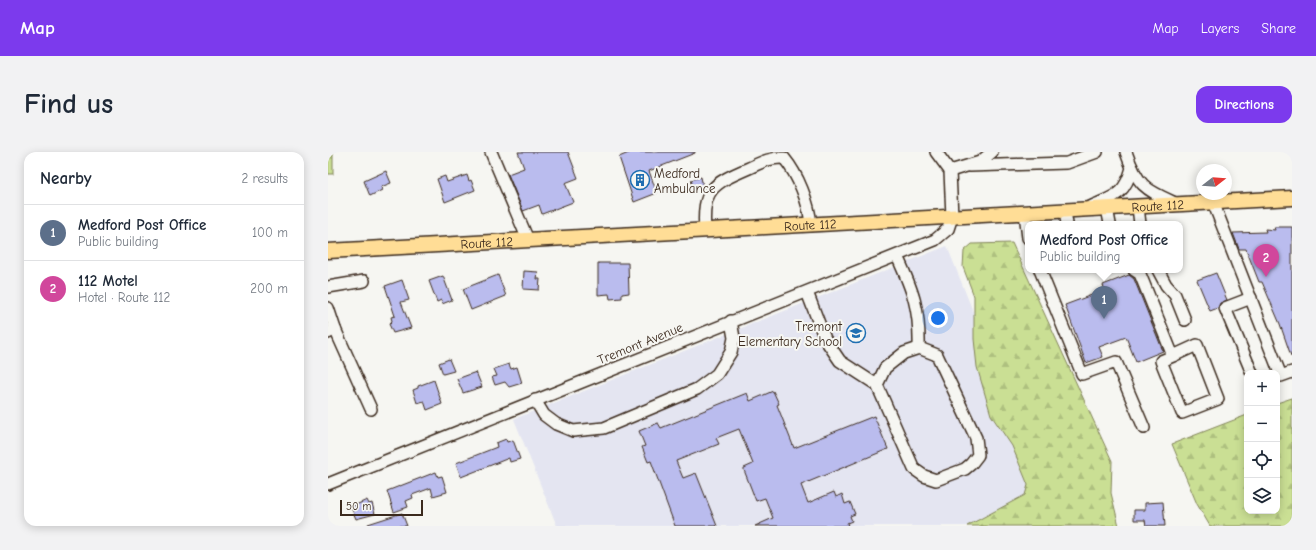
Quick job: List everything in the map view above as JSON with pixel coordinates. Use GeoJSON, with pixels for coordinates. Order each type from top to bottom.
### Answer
{"type":"FeatureCollection","features":[{"type":"Feature","properties":{"kind":"main road","name":"Route 112"},"geometry":{"type":"LineString","coordinates":[[328,251],[1025,213],[1066,217],[1084,210],[1107,208],[1292,198]]}},
{"type":"Feature","properties":{"kind":"street"},"geometry":{"type":"LineString","coordinates":[[491,152],[528,240]]}},
{"type":"Feature","properties":{"kind":"street"},"geometry":{"type":"LineString","coordinates":[[936,152],[950,171],[952,217]]}},
{"type":"Feature","properties":{"kind":"street"},"geometry":{"type":"LineString","coordinates":[[950,171],[980,162],[992,152]]}},
{"type":"Feature","properties":{"kind":"street"},"geometry":{"type":"LineString","coordinates":[[1042,152],[1045,163]]}},
{"type":"Feature","properties":{"kind":"street"},"geometry":{"type":"LineString","coordinates":[[970,166],[1045,163],[1097,152]]}},
{"type":"Feature","properties":{"kind":"street"},"geometry":{"type":"LineString","coordinates":[[1126,152],[1132,168],[1146,189],[1178,204]]}},
{"type":"Feature","properties":{"kind":"street"},"geometry":{"type":"LineString","coordinates":[[705,231],[704,210],[710,191],[720,180],[778,157],[784,158],[792,168],[810,213],[811,225]]}},
{"type":"Feature","properties":{"kind":"street"},"geometry":{"type":"LineString","coordinates":[[1084,210],[1118,194],[1128,183],[1132,168]]}},
{"type":"Feature","properties":{"kind":"street"},"geometry":{"type":"LineString","coordinates":[[1213,202],[1283,375]]}},
{"type":"Feature","properties":{"kind":"street"},"geometry":{"type":"LineString","coordinates":[[1138,207],[1140,221]]}},
{"type":"Feature","properties":{"kind":"street"},"geometry":{"type":"LineString","coordinates":[[1107,208],[1109,221]]}},
{"type":"Feature","properties":{"kind":"street"},"geometry":{"type":"LineString","coordinates":[[1025,213],[1026,221]]}},
{"type":"Feature","properties":{"kind":"street","name":"Tremont Avenue"},"geometry":{"type":"LineString","coordinates":[[328,484],[897,256],[943,235],[948,229],[952,217]]}},
{"type":"Feature","properties":{"kind":"street"},"geometry":{"type":"LineString","coordinates":[[897,256],[916,300],[920,326],[919,348]]}},
{"type":"Feature","properties":{"kind":"street"},"geometry":{"type":"LineString","coordinates":[[1041,273],[1082,374],[1116,362],[1144,428]]}},
{"type":"Feature","properties":{"kind":"street"},"geometry":{"type":"LineString","coordinates":[[1138,273],[1173,356]]}},
{"type":"Feature","properties":{"kind":"street"},"geometry":{"type":"LineString","coordinates":[[1160,273],[1166,285],[1175,295],[1185,320]]}},
{"type":"Feature","properties":{"kind":"street"},"geometry":{"type":"LineString","coordinates":[[328,287],[364,281]]}},
{"type":"Feature","properties":{"kind":"street"},"geometry":{"type":"LineString","coordinates":[[807,292],[825,339],[840,361],[877,385],[914,469],[924,476],[936,480],[965,468],[971,464],[978,455],[976,438],[937,355],[919,348],[904,352],[885,368],[877,385]]}},
{"type":"Feature","properties":{"kind":"street"},"geometry":{"type":"LineString","coordinates":[[1251,298],[1225,308],[1251,370]]}},
{"type":"Feature","properties":{"kind":"street"},"geometry":{"type":"LineString","coordinates":[[328,308],[332,331],[372,408]]}},
{"type":"Feature","properties":{"kind":"street"},"geometry":{"type":"LineString","coordinates":[[535,400],[544,415],[556,424],[573,431],[604,428],[697,389],[717,374],[731,352],[734,338],[731,322]]}},
{"type":"Feature","properties":{"kind":"street"},"geometry":{"type":"LineString","coordinates":[[1197,345],[1218,399],[1182,413],[1161,361],[1173,356],[1197,345]]}},
{"type":"Feature","properties":{"kind":"shaded area","name":"Tremont Elementary School"},"geometry":{"type":"Polygon","coordinates":[[[947,246],[1049,503],[990,526],[557,526],[514,419],[947,246]]]}},
{"type":"Feature","properties":{"kind":"green space"},"geometry":{"type":"Polygon","coordinates":[[[328,152],[333,152],[333,174],[328,174],[328,152]]]}},
{"type":"Feature","properties":{"kind":"green space"},"geometry":{"type":"Polygon","coordinates":[[[1012,243],[1112,461],[1111,493],[1119,526],[967,526],[1025,495],[1028,485],[1012,446],[991,415],[977,367],[974,339],[974,296],[963,267],[964,251],[972,244],[1012,243]]]}},
{"type":"Feature","properties":{"kind":"green space"},"geometry":{"type":"Polygon","coordinates":[[[1292,398],[1292,526],[1210,526],[1197,504],[1172,444],[1244,416],[1244,514],[1280,514],[1280,402],[1292,398]]]}},
{"type":"Feature","properties":{"kind":"building"},"geometry":{"type":"Polygon","coordinates":[[[518,152],[568,152],[578,178],[565,183],[573,202],[542,214],[539,205],[523,211],[508,174],[524,168],[518,152]]]}},
{"type":"Feature","properties":{"kind":"building","name":"Medford Ambulance"},"geometry":{"type":"Polygon","coordinates":[[[631,152],[695,153],[649,171],[657,193],[634,202],[619,157],[631,152]]]}},
{"type":"Feature","properties":{"kind":"building"},"geometry":{"type":"Polygon","coordinates":[[[386,171],[391,183],[381,187],[382,190],[370,196],[364,181],[386,171]]]}},
{"type":"Feature","properties":{"kind":"building"},"geometry":{"type":"Polygon","coordinates":[[[467,175],[475,190],[445,202],[437,179],[445,176],[447,182],[467,175]]]}},
{"type":"Feature","properties":{"kind":"building"},"geometry":{"type":"Polygon","coordinates":[[[701,177],[703,187],[694,190],[691,180],[701,177]]]}},
{"type":"Feature","properties":{"kind":"building"},"geometry":{"type":"Polygon","coordinates":[[[1274,227],[1292,227],[1292,356],[1262,282],[1259,282],[1246,249],[1239,249],[1233,233],[1266,232],[1265,229],[1275,230],[1274,227]]]}},
{"type":"Feature","properties":{"kind":"building"},"geometry":{"type":"Polygon","coordinates":[[[598,263],[628,263],[629,293],[622,294],[622,298],[610,299],[609,294],[598,295],[598,263]]]}},
{"type":"Feature","properties":{"kind":"building"},"geometry":{"type":"Polygon","coordinates":[[[524,271],[538,272],[537,279],[540,279],[539,290],[523,289],[524,271]]]}},
{"type":"Feature","properties":{"kind":"building"},"geometry":{"type":"Polygon","coordinates":[[[1216,273],[1227,300],[1220,303],[1218,308],[1210,311],[1197,280],[1216,273]]]}},
{"type":"Feature","properties":{"kind":"building"},"geometry":{"type":"Polygon","coordinates":[[[498,275],[506,296],[471,310],[463,289],[498,275]]]}},
{"type":"Feature","properties":{"kind":"building"},"geometry":{"type":"Polygon","coordinates":[[[1129,275],[1134,279],[1163,351],[1136,362],[1126,337],[1099,347],[1103,357],[1086,363],[1065,305],[1105,290],[1103,285],[1129,275]]]}},
{"type":"Feature","properties":{"kind":"building"},"geometry":{"type":"Polygon","coordinates":[[[443,276],[452,300],[442,304],[441,300],[437,302],[429,281],[443,276]]]}},
{"type":"Feature","properties":{"kind":"building"},"geometry":{"type":"Polygon","coordinates":[[[402,280],[409,300],[401,302],[411,328],[393,333],[389,324],[392,321],[391,317],[395,316],[385,286],[402,280]]]}},
{"type":"Feature","properties":{"kind":"building"},"geometry":{"type":"Polygon","coordinates":[[[449,359],[454,371],[443,374],[439,363],[449,359]]]}},
{"type":"Feature","properties":{"kind":"building"},"geometry":{"type":"Polygon","coordinates":[[[509,364],[511,369],[517,367],[522,383],[509,387],[505,382],[495,385],[492,377],[497,376],[494,369],[509,364]]]}},
{"type":"Feature","properties":{"kind":"building"},"geometry":{"type":"Polygon","coordinates":[[[476,372],[482,387],[463,393],[457,379],[476,372]]]}},
{"type":"Feature","properties":{"kind":"building"},"geometry":{"type":"Polygon","coordinates":[[[434,380],[442,404],[427,410],[424,401],[417,403],[413,390],[418,388],[418,386],[434,380]]]}},
{"type":"Feature","properties":{"kind":"building"},"geometry":{"type":"Polygon","coordinates":[[[773,391],[794,448],[874,416],[888,449],[801,485],[808,503],[834,492],[836,497],[842,494],[845,504],[850,502],[855,514],[850,516],[852,521],[847,523],[848,526],[755,526],[773,518],[765,498],[756,501],[744,470],[744,468],[753,464],[739,429],[716,438],[719,444],[676,461],[683,478],[696,473],[717,526],[675,526],[651,461],[648,462],[642,447],[645,446],[639,431],[658,423],[661,428],[747,393],[750,401],[773,391]]]}},
{"type":"Feature","properties":{"kind":"building"},"geometry":{"type":"Polygon","coordinates":[[[506,439],[507,442],[513,440],[520,459],[510,462],[509,458],[461,477],[456,463],[497,447],[496,443],[506,439]]]}},
{"type":"Feature","properties":{"kind":"building"},"geometry":{"type":"Polygon","coordinates":[[[436,472],[438,477],[442,476],[447,492],[433,496],[431,488],[412,495],[413,498],[406,501],[408,507],[394,512],[387,491],[436,472]]]}},
{"type":"Feature","properties":{"kind":"building"},"geometry":{"type":"Polygon","coordinates":[[[367,500],[369,504],[372,503],[375,514],[356,519],[351,507],[367,500]]]}},
{"type":"Feature","properties":{"kind":"building"},"geometry":{"type":"Polygon","coordinates":[[[1163,502],[1165,526],[1146,526],[1145,520],[1134,520],[1134,510],[1145,510],[1145,503],[1163,502]]]}},
{"type":"Feature","properties":{"kind":"building"},"geometry":{"type":"Polygon","coordinates":[[[402,513],[407,526],[368,526],[368,524],[402,513]]]}},
{"type":"Feature","properties":{"kind":"place","name":"Medford Ambulance"},"geometry":{"type":"Point","coordinates":[640,180]}},
{"type":"Feature","properties":{"kind":"place","name":"112 Motel"},"geometry":{"type":"Point","coordinates":[1266,277]}},
{"type":"Feature","properties":{"kind":"place","name":"Medford Post Office"},"geometry":{"type":"Point","coordinates":[1104,319]}},
{"type":"Feature","properties":{"kind":"place","name":"Tremont Elementary School"},"geometry":{"type":"Point","coordinates":[856,333]}}]}
